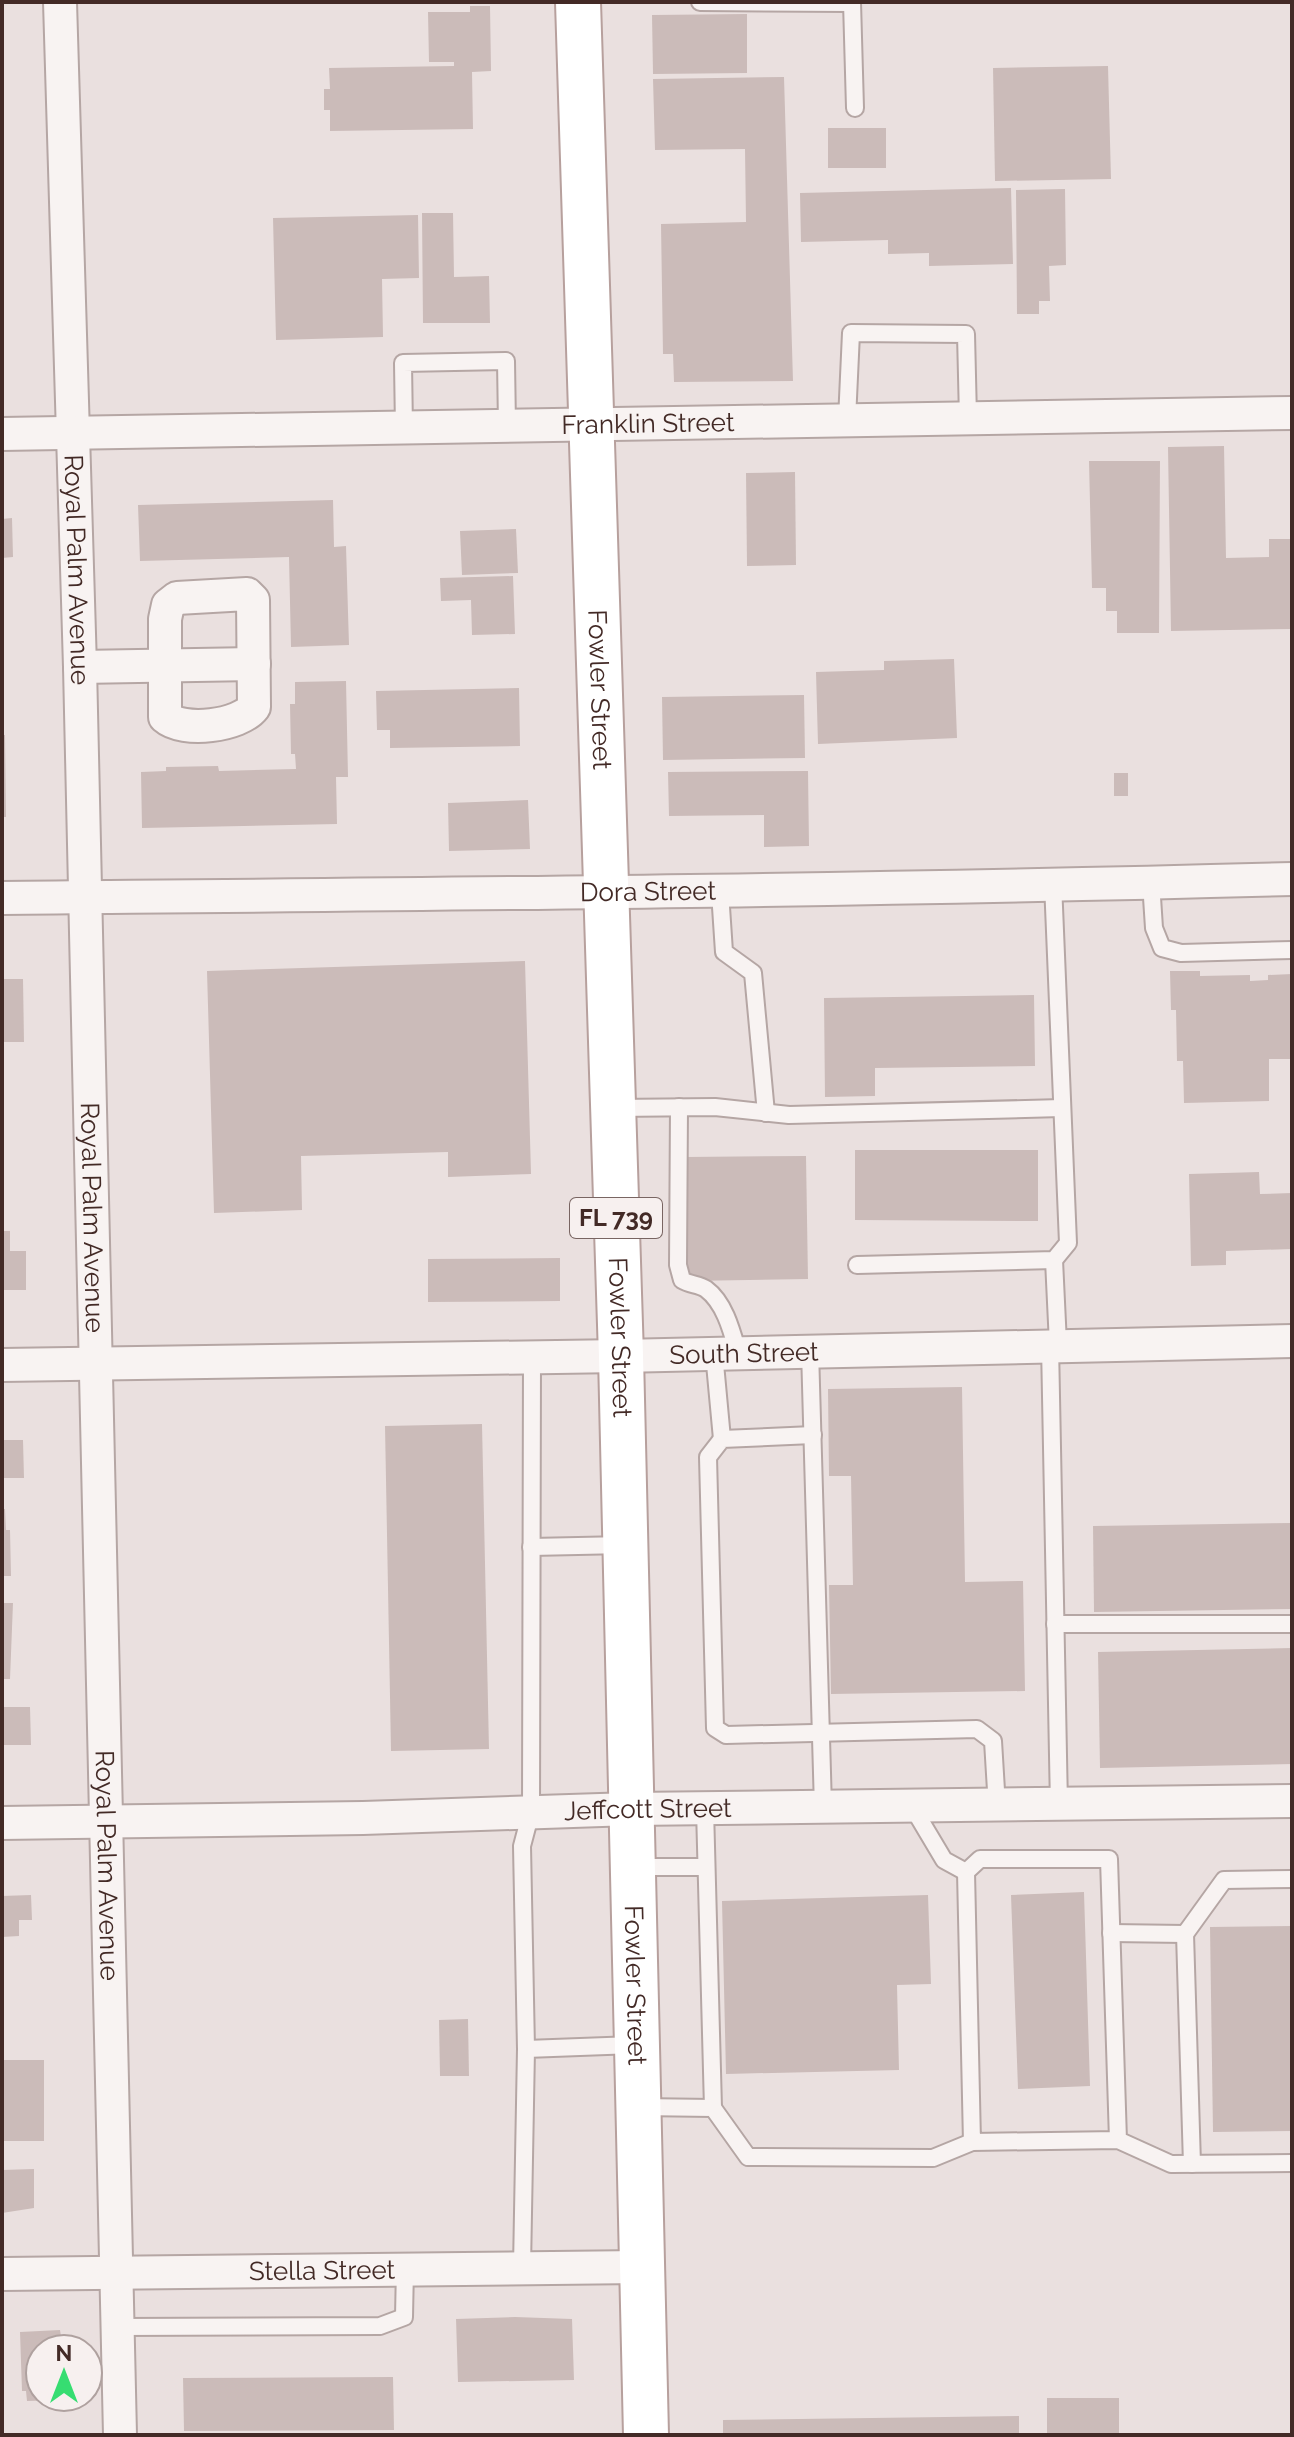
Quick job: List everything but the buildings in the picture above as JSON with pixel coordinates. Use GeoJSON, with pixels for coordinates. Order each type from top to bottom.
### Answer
{"type":"FeatureCollection","features":[{"type":"Feature","properties":{"kind":"main road","name":"Fowler Street"},"geometry":{"type":"LineString","coordinates":[[578,2],[594,424],[604,895],[621,1356],[646,2435]]}},
{"type":"Feature","properties":{"kind":"street","name":"Royal Palm Avenue"},"geometry":{"type":"LineString","coordinates":[[60,2],[80,667],[120,2435]]}},
{"type":"Feature","properties":{"kind":"street","name":"Franklin Street"},"geometry":{"type":"LineString","coordinates":[[2,434],[1292,413]]}},
{"type":"Feature","properties":{"kind":"street"},"geometry":{"type":"LineString","coordinates":[[247,594],[253,600],[254,664],[254,707],[248,716],[236,723],[181,725],[165,717],[168,605],[177,598],[247,594]]}},
{"type":"Feature","properties":{"kind":"street"},"geometry":{"type":"LineString","coordinates":[[80,667],[254,664]]}},
{"type":"Feature","properties":{"kind":"street","name":"Dora Street"},"geometry":{"type":"LineString","coordinates":[[2,898],[357,892],[604,895],[1292,879]]}},
{"type":"Feature","properties":{"kind":"street","name":"South Street"},"geometry":{"type":"LineString","coordinates":[[2,1365],[621,1356],[1292,1341]]}},
{"type":"Feature","properties":{"kind":"street","name":"Jeffcott Street"},"geometry":{"type":"LineString","coordinates":[[2,1823],[631,1809],[997,1807],[1292,1801]]}},
{"type":"Feature","properties":{"kind":"street","name":"Stella Street"},"geometry":{"type":"LineString","coordinates":[[2,2274],[405,2267],[641,2267]]}},
{"type":"Feature","properties":{"kind":"lane"},"geometry":{"type":"LineString","coordinates":[[700,2],[852,2],[855,108]]}},
{"type":"Feature","properties":{"kind":"lane"},"geometry":{"type":"LineString","coordinates":[[847,420],[851,333],[966,334],[968,418]]}},
{"type":"Feature","properties":{"kind":"lane"},"geometry":{"type":"LineString","coordinates":[[404,429],[403,363],[506,361],[507,426]]}},
{"type":"Feature","properties":{"kind":"lane"},"geometry":{"type":"LineString","coordinates":[[1151,882],[1154,928],[1162,948],[1181,953],[1292,950]]}},
{"type":"Feature","properties":{"kind":"lane"},"geometry":{"type":"LineString","coordinates":[[1053,883],[1068,1243],[1054,1260],[1059,1806]]}},
{"type":"Feature","properties":{"kind":"lane"},"geometry":{"type":"LineString","coordinates":[[720,892],[724,952],[753,973],[766,1113]]}},
{"type":"Feature","properties":{"kind":"lane"},"geometry":{"type":"LineString","coordinates":[[611,1108],[679,1107],[845,1115],[1062,1108]]}},
{"type":"Feature","properties":{"kind":"lane"},"geometry":{"type":"LineString","coordinates":[[679,1107],[678,1265],[682,1280],[704,1286],[715,1298],[731,1327],[726,1353],[722,1439],[708,1457],[715,1728],[726,1735],[977,1729],[993,1741],[997,1807]]}},
{"type":"Feature","properties":{"kind":"lane"},"geometry":{"type":"LineString","coordinates":[[857,1265],[1054,1260]]}},
{"type":"Feature","properties":{"kind":"lane"},"geometry":{"type":"LineString","coordinates":[[810,1350],[823,1808]]}},
{"type":"Feature","properties":{"kind":"lane"},"geometry":{"type":"LineString","coordinates":[[522,2267],[526,2049],[522,1846],[531,1812],[532,1357]]}},
{"type":"Feature","properties":{"kind":"lane"},"geometry":{"type":"LineString","coordinates":[[722,1439],[813,1435]]}},
{"type":"Feature","properties":{"kind":"lane"},"geometry":{"type":"LineString","coordinates":[[531,1547],[625,1545]]}},
{"type":"Feature","properties":{"kind":"lane"},"geometry":{"type":"LineString","coordinates":[[1055,1624],[1292,1624]]}},
{"type":"Feature","properties":{"kind":"lane"},"geometry":{"type":"LineString","coordinates":[[913,1808],[944,1860],[966,1872]]}},
{"type":"Feature","properties":{"kind":"lane"},"geometry":{"type":"LineString","coordinates":[[705,1809],[713,2108],[748,2157],[933,2158],[972,2142],[1118,2140],[1171,2164],[1292,2163]]}},
{"type":"Feature","properties":{"kind":"lane"},"geometry":{"type":"LineString","coordinates":[[972,2142],[966,1872],[980,1859],[1109,1859],[1118,2140]]}},
{"type":"Feature","properties":{"kind":"lane"},"geometry":{"type":"LineString","coordinates":[[632,1867],[706,1867]]}},
{"type":"Feature","properties":{"kind":"lane"},"geometry":{"type":"LineString","coordinates":[[1192,2164],[1185,1934],[1224,1880],[1292,1879]]}},
{"type":"Feature","properties":{"kind":"lane"},"geometry":{"type":"LineString","coordinates":[[1111,1933],[1185,1934]]}},
{"type":"Feature","properties":{"kind":"lane"},"geometry":{"type":"LineString","coordinates":[[526,2049],[636,2045]]}},
{"type":"Feature","properties":{"kind":"lane"},"geometry":{"type":"LineString","coordinates":[[637,2107],[713,2108]]}},
{"type":"Feature","properties":{"kind":"lane"},"geometry":{"type":"LineString","coordinates":[[118,2327],[380,2326],[404,2317],[405,2267]]}}]}
